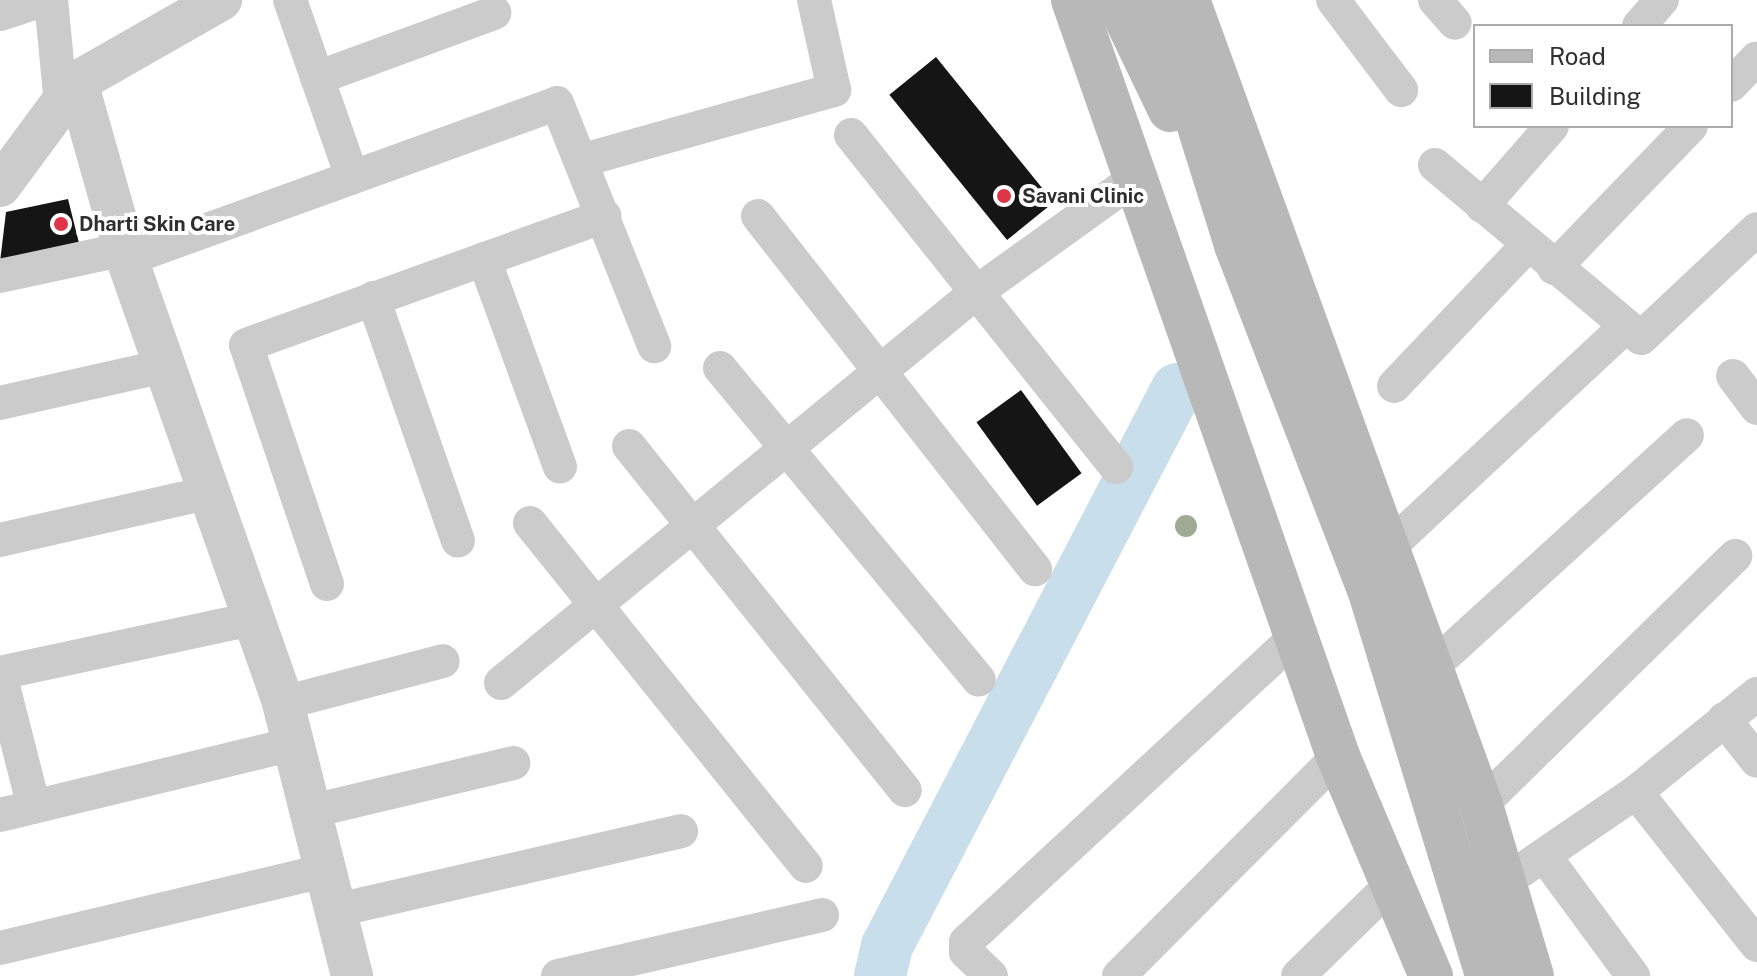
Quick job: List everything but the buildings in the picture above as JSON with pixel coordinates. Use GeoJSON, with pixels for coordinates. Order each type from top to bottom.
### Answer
{"type":"FeatureCollection","features":[{"type":"Feature","properties":{"kind":"main road"},"geometry":{"type":"LineString","coordinates":[[1073,0],[1299,634],[1338,756],[1390,886],[1426,962],[1473,931],[1511,899]]}},
{"type":"Feature","properties":{"kind":"main road"},"geometry":{"type":"LineString","coordinates":[[1117,0],[1236,245]]}},
{"type":"Feature","properties":{"kind":"main road"},"geometry":{"type":"LineString","coordinates":[[1159,0],[1236,245],[1369,589],[1487,976]]}},
{"type":"Feature","properties":{"kind":"main road"},"geometry":{"type":"LineString","coordinates":[[1188,0],[1481,805],[1532,976]]}},
{"type":"Feature","properties":{"kind":"street"},"geometry":{"type":"LineString","coordinates":[[0,14],[43,0]]}},
{"type":"Feature","properties":{"kind":"street"},"geometry":{"type":"LineString","coordinates":[[51,0],[69,92],[251,619],[283,703],[352,976]]}},
{"type":"Feature","properties":{"kind":"street"},"geometry":{"type":"LineString","coordinates":[[0,186],[69,92],[221,0]]}},
{"type":"Feature","properties":{"kind":"street"},"geometry":{"type":"LineString","coordinates":[[290,0],[352,177]]}},
{"type":"Feature","properties":{"kind":"street"},"geometry":{"type":"LineString","coordinates":[[583,160],[834,90],[814,0]]}},
{"type":"Feature","properties":{"kind":"street"},"geometry":{"type":"LineString","coordinates":[[1333,0],[1401,90]]}},
{"type":"Feature","properties":{"kind":"street"},"geometry":{"type":"LineString","coordinates":[[1641,24],[1662,0]]}},
{"type":"Feature","properties":{"kind":"street"},"geometry":{"type":"LineString","coordinates":[[317,78],[494,13]]}},
{"type":"Feature","properties":{"kind":"street"},"geometry":{"type":"LineString","coordinates":[[1733,83],[1757,58]]}},
{"type":"Feature","properties":{"kind":"street"},"geometry":{"type":"LineString","coordinates":[[0,276],[127,254],[557,103],[583,160],[654,346]]}},
{"type":"Feature","properties":{"kind":"street"},"geometry":{"type":"LineString","coordinates":[[1482,206],[1550,128]]}},
{"type":"Feature","properties":{"kind":"street"},"geometry":{"type":"LineString","coordinates":[[1554,268],[1689,128]]}},
{"type":"Feature","properties":{"kind":"street"},"geometry":{"type":"LineString","coordinates":[[851,135],[974,294],[1116,467]]}},
{"type":"Feature","properties":{"kind":"street"},"geometry":{"type":"LineString","coordinates":[[1435,165],[1624,328],[1641,338],[1651,334],[1757,229]]}},
{"type":"Feature","properties":{"kind":"street"},"geometry":{"type":"LineString","coordinates":[[501,683],[974,294],[1137,177]]}},
{"type":"Feature","properties":{"kind":"street"},"geometry":{"type":"LineString","coordinates":[[327,584],[245,348],[373,298],[605,216]]}},
{"type":"Feature","properties":{"kind":"street"},"geometry":{"type":"LineString","coordinates":[[758,216],[1035,569]]}},
{"type":"Feature","properties":{"kind":"street"},"geometry":{"type":"LineString","coordinates":[[1394,386],[1528,245]]}},
{"type":"Feature","properties":{"kind":"street"},"geometry":{"type":"LineString","coordinates":[[484,259],[560,467]]}},
{"type":"Feature","properties":{"kind":"street"},"geometry":{"type":"LineString","coordinates":[[373,298],[458,541]]}},
{"type":"Feature","properties":{"kind":"street"},"geometry":{"type":"LineString","coordinates":[[1389,547],[1624,328]]}},
{"type":"Feature","properties":{"kind":"street"},"geometry":{"type":"LineString","coordinates":[[0,403],[164,366]]}},
{"type":"Feature","properties":{"kind":"street"},"geometry":{"type":"LineString","coordinates":[[720,368],[784,449],[979,680]]}},
{"type":"Feature","properties":{"kind":"street"},"geometry":{"type":"LineString","coordinates":[[1733,376],[1757,408]]}},
{"type":"Feature","properties":{"kind":"street"},"geometry":{"type":"LineString","coordinates":[[1431,668],[1687,435]]}},
{"type":"Feature","properties":{"kind":"street"},"geometry":{"type":"LineString","coordinates":[[629,446],[905,790]]}},
{"type":"Feature","properties":{"kind":"street"},"geometry":{"type":"LineString","coordinates":[[0,540],[207,493]]}},
{"type":"Feature","properties":{"kind":"street"},"geometry":{"type":"LineString","coordinates":[[530,523],[806,866]]}},
{"type":"Feature","properties":{"kind":"street"},"geometry":{"type":"LineString","coordinates":[[1481,805],[1735,556]]}},
{"type":"Feature","properties":{"kind":"street"},"geometry":{"type":"LineString","coordinates":[[34,807],[0,674],[251,619]]}},
{"type":"Feature","properties":{"kind":"street"},"geometry":{"type":"LineString","coordinates":[[991,976],[966,952],[966,942],[1299,634]]}},
{"type":"Feature","properties":{"kind":"street"},"geometry":{"type":"LineString","coordinates":[[283,703],[443,661]]}},
{"type":"Feature","properties":{"kind":"street"},"geometry":{"type":"LineString","coordinates":[[1511,899],[1546,858],[1636,792],[1757,694]]}},
{"type":"Feature","properties":{"kind":"street"},"geometry":{"type":"LineString","coordinates":[[1724,719],[1757,761]]}},
{"type":"Feature","properties":{"kind":"street"},"geometry":{"type":"LineString","coordinates":[[0,815],[294,744]]}},
{"type":"Feature","properties":{"kind":"street"},"geometry":{"type":"LineString","coordinates":[[1119,976],[1338,756]]}},
{"type":"Feature","properties":{"kind":"street"},"geometry":{"type":"LineString","coordinates":[[312,811],[513,763]]}},
{"type":"Feature","properties":{"kind":"street"},"geometry":{"type":"LineString","coordinates":[[1636,792],[1757,945]]}},
{"type":"Feature","properties":{"kind":"street"},"geometry":{"type":"LineString","coordinates":[[337,910],[681,831]]}},
{"type":"Feature","properties":{"kind":"street"},"geometry":{"type":"LineString","coordinates":[[1546,858],[1633,976]]}},
{"type":"Feature","properties":{"kind":"street"},"geometry":{"type":"LineString","coordinates":[[0,948],[327,870]]}},
{"type":"Feature","properties":{"kind":"street"},"geometry":{"type":"LineString","coordinates":[[1298,976],[1390,886]]}},
{"type":"Feature","properties":{"kind":"street"},"geometry":{"type":"LineString","coordinates":[[558,976],[822,915]]}},
{"type":"Feature","properties":{"kind":"waterway"},"geometry":{"type":"LineString","coordinates":[[880,976],[887,946],[1177,389]]}},
{"type":"Feature","properties":{"kind":"place","name":"Savani Clinic"},"geometry":{"type":"Point","coordinates":[1004,196]}},
{"type":"Feature","properties":{"kind":"place","name":"Dharti Skin Care"},"geometry":{"type":"Point","coordinates":[61,224]}}]}
